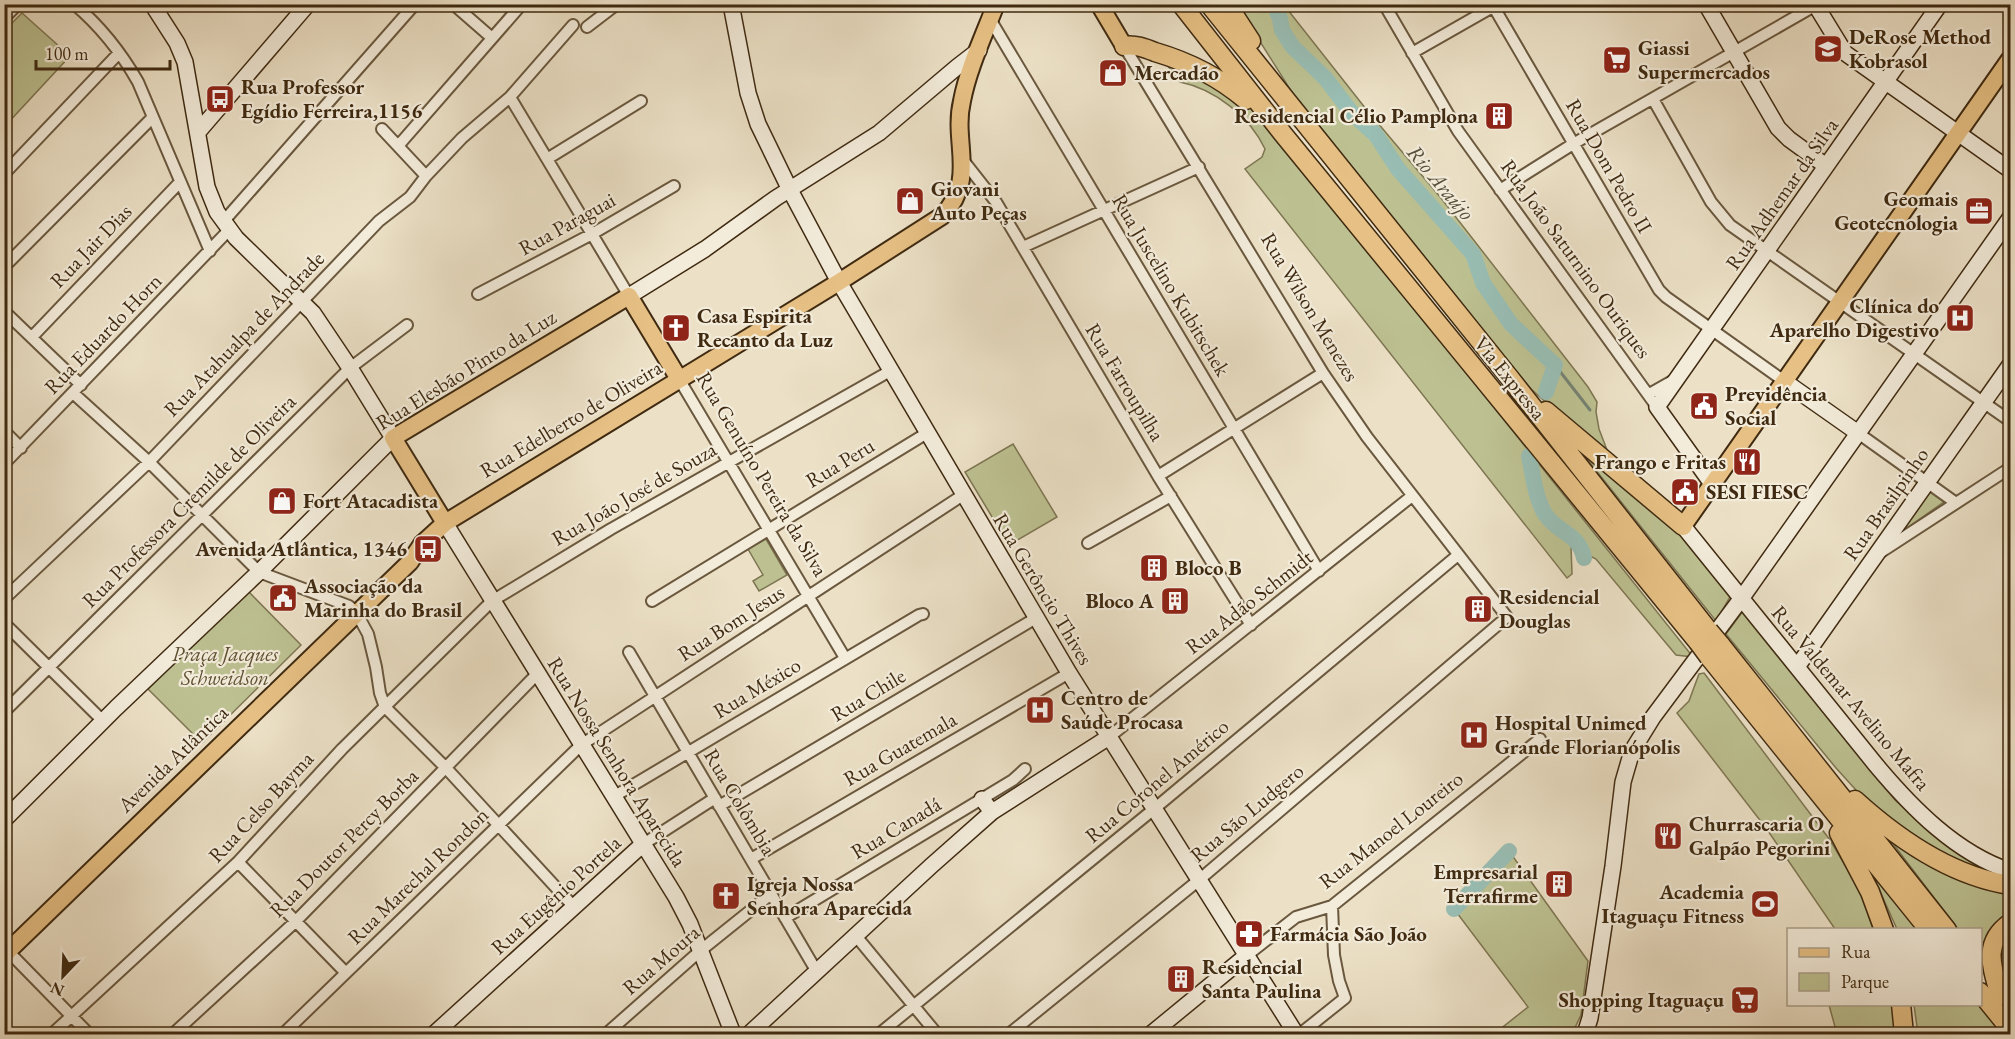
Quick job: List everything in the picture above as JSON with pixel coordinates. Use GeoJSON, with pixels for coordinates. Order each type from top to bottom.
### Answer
{"type":"FeatureCollection","features":[{"type":"Feature","properties":{"kind":"highway","name":"Via Expressa"},"geometry":{"type":"LineString","coordinates":[[1182,4],[1283,134],[1709,643],[1811,771]]}},
{"type":"Feature","properties":{"kind":"highway","name":"Via Expressa"},"geometry":{"type":"LineString","coordinates":[[1209,4],[1509,377],[1709,643]]}},
{"type":"Feature","properties":{"kind":"highway"},"geometry":{"type":"LineString","coordinates":[[1227,4],[1283,97]]}},
{"type":"Feature","properties":{"kind":"highway"},"geometry":{"type":"LineString","coordinates":[[1124,46],[1134,45],[1160,53],[1186,62],[1214,76],[1229,85],[1283,134]]}},
{"type":"Feature","properties":{"kind":"highway"},"geometry":{"type":"LineString","coordinates":[[1509,377],[1578,439],[1683,526]]}},
{"type":"Feature","properties":{"kind":"highway"},"geometry":{"type":"LineString","coordinates":[[1811,771],[1900,837],[1930,856],[1975,876],[2009,880]]}},
{"type":"Feature","properties":{"kind":"highway"},"geometry":{"type":"LineString","coordinates":[[1811,771],[1858,866],[1883,928]]}},
{"type":"Feature","properties":{"kind":"highway"},"geometry":{"type":"LineString","coordinates":[[1811,771],[1928,928]]}},
{"type":"Feature","properties":{"kind":"highway"},"geometry":{"type":"LineString","coordinates":[[1811,771],[1945,928]]}},
{"type":"Feature","properties":{"kind":"highway"},"geometry":{"type":"LineString","coordinates":[[2005,1003],[1990,960],[1992,947],[1999,932],[2010,923]]}},
{"type":"Feature","properties":{"kind":"highway"},"geometry":{"type":"LineString","coordinates":[[1982,974],[2005,1003]]}},
{"type":"Feature","properties":{"kind":"highway"},"geometry":{"type":"LineString","coordinates":[[1982,994],[2010,1029]]}},
{"type":"Feature","properties":{"kind":"highway"},"geometry":{"type":"LineString","coordinates":[[1901,1006],[1904,1035]]}},
{"type":"Feature","properties":{"kind":"main road"},"geometry":{"type":"LineString","coordinates":[[152,4],[181,52],[188,75],[207,187],[226,226],[303,301],[319,321],[445,523]]}},
{"type":"Feature","properties":{"kind":"main road"},"geometry":{"type":"LineString","coordinates":[[198,132],[308,4]]}},
{"type":"Feature","properties":{"kind":"main road","name":"Rua Gerôncio Thives"},"geometry":{"type":"LineString","coordinates":[[731,4],[752,107],[767,144],[839,282],[1069,673],[1298,1035]]}},
{"type":"Feature","properties":{"kind":"main road","name":"Rua Wilson Menezes"},"geometry":{"type":"LineString","coordinates":[[1099,4],[1124,46]]}},
{"type":"Feature","properties":{"kind":"main road"},"geometry":{"type":"LineString","coordinates":[[1706,4],[1778,128],[1826,166]]}},
{"type":"Feature","properties":{"kind":"main road","name":"Rua Adhemar da Silva"},"geometry":{"type":"LineString","coordinates":[[1654,400],[1677,378],[1712,330],[1940,4]]}},
{"type":"Feature","properties":{"kind":"main road"},"geometry":{"type":"LineString","coordinates":[[1816,5],[1845,53],[2010,170]]}},
{"type":"Feature","properties":{"kind":"main road","name":"Rua Edelberto de Oliveira"},"geometry":{"type":"LineString","coordinates":[[445,523],[839,282],[942,216],[950,208],[960,190],[963,160],[959,127],[961,103],[993,12]]}},
{"type":"Feature","properties":{"kind":"main road","name":"Rua Elesbão Pinto da Luz"},"geometry":{"type":"LineString","coordinates":[[4,820],[393,438],[705,249],[790,190],[879,133],[979,50]]}},
{"type":"Feature","properties":{"kind":"main road"},"geometry":{"type":"LineString","coordinates":[[1683,526],[2010,59]]}},
{"type":"Feature","properties":{"kind":"main road"},"geometry":{"type":"LineString","coordinates":[[1585,1035],[1590,1018],[1628,761],[1649,723],[1741,599],[2010,218]]}},
{"type":"Feature","properties":{"kind":"main road","name":"Rua Genuíno Pereira da Silva"},"geometry":{"type":"LineString","coordinates":[[629,296],[679,379]]}},
{"type":"Feature","properties":{"kind":"main road","name":"Rua Brasilpinho"},"geometry":{"type":"LineString","coordinates":[[1797,667],[2010,365]]}},
{"type":"Feature","properties":{"kind":"main road"},"geometry":{"type":"LineString","coordinates":[[1784,381],[1858,433]]}},
{"type":"Feature","properties":{"kind":"main road","name":"Rua João Saturnino Ouriques"},"geometry":{"type":"LineString","coordinates":[[1654,400],[1712,484]]}},
{"type":"Feature","properties":{"kind":"main road","name":"Avenida Atlântica"},"geometry":{"type":"LineString","coordinates":[[5,949],[353,609],[445,523]]}},
{"type":"Feature","properties":{"kind":"main road","name":"Rua Nossa Senhora Aparecida"},"geometry":{"type":"LineString","coordinates":[[445,523],[683,910],[733,1035]]}},
{"type":"Feature","properties":{"kind":"main road","name":"Rua Valdemar Avelino Mafra"},"geometry":{"type":"LineString","coordinates":[[1683,526],[1876,765],[1908,801],[1944,833],[2009,880]]}},
{"type":"Feature","properties":{"kind":"main road"},"geometry":{"type":"LineString","coordinates":[[749,1035],[992,812],[1109,737]]}},
{"type":"Feature","properties":{"kind":"main road"},"geometry":{"type":"LineString","coordinates":[[982,799],[992,812]]}},
{"type":"Feature","properties":{"kind":"main road","name":"Rua Eugênio Portela"},"geometry":{"type":"LineString","coordinates":[[434,1035],[642,845]]}},
{"type":"Feature","properties":{"kind":"main road","name":"Rua Manoel Loureiro"},"geometry":{"type":"LineString","coordinates":[[1151,1035],[1246,956]]}},
{"type":"Feature","properties":{"kind":"street"},"geometry":{"type":"LineString","coordinates":[[4,18],[18,4]]}},
{"type":"Feature","properties":{"kind":"street"},"geometry":{"type":"LineString","coordinates":[[74,4],[104,33],[138,82],[210,251]]}},
{"type":"Feature","properties":{"kind":"street","name":"Rua Eduardo Horn"},"geometry":{"type":"LineString","coordinates":[[4,464],[210,251],[226,226],[415,4]]}},
{"type":"Feature","properties":{"kind":"street"},"geometry":{"type":"LineString","coordinates":[[453,4],[492,38]]}},
{"type":"Feature","properties":{"kind":"street"},"geometry":{"type":"LineString","coordinates":[[398,146],[522,4]]}},
{"type":"Feature","properties":{"kind":"street"},"geometry":{"type":"LineString","coordinates":[[587,27],[617,4]]}},
{"type":"Feature","properties":{"kind":"street","name":"Rua João Saturnino Ouriques"},"geometry":{"type":"LineString","coordinates":[[1384,4],[1458,131],[1654,400]]}},
{"type":"Feature","properties":{"kind":"street"},"geometry":{"type":"LineString","coordinates":[[1412,53],[1494,5]]}},
{"type":"Feature","properties":{"kind":"street","name":"Rua Dom Pedro II"},"geometry":{"type":"LineString","coordinates":[[1494,5],[1659,290],[1784,381]]}},
{"type":"Feature","properties":{"kind":"street"},"geometry":{"type":"LineString","coordinates":[[1500,190],[1573,144],[1816,5]]}},
{"type":"Feature","properties":{"kind":"street","name":"Rua Juscelino Kubitschek"},"geometry":{"type":"LineString","coordinates":[[993,12],[1104,210],[1319,571]]}},
{"type":"Feature","properties":{"kind":"street","name":"Rua Atahualpa de Andrade"},"geometry":{"type":"LineString","coordinates":[[4,599],[148,462],[379,221],[410,197],[426,176],[468,133],[510,97],[573,25]]}},
{"type":"Feature","properties":{"kind":"street","name":"Rua Wilson Menezes"},"geometry":{"type":"LineString","coordinates":[[1124,46],[1323,373],[1367,437],[1507,617]]}},
{"type":"Feature","properties":{"kind":"street"},"geometry":{"type":"LineString","coordinates":[[4,174],[118,54]]}},
{"type":"Feature","properties":{"kind":"street","name":"Rua Genuíno Pereira da Silva"},"geometry":{"type":"LineString","coordinates":[[510,97],[629,296]]}},
{"type":"Feature","properties":{"kind":"street"},"geometry":{"type":"LineString","coordinates":[[1653,99],[1717,211],[1730,225],[2010,421]]}},
{"type":"Feature","properties":{"kind":"street"},"geometry":{"type":"LineString","coordinates":[[547,159],[641,101]]}},
{"type":"Feature","properties":{"kind":"street"},"geometry":{"type":"LineString","coordinates":[[4,267],[153,117]]}},
{"type":"Feature","properties":{"kind":"street"},"geometry":{"type":"LineString","coordinates":[[382,129],[426,176]]}},
{"type":"Feature","properties":{"kind":"street","name":"Rua Farroupilha"},"geometry":{"type":"LineString","coordinates":[[963,160],[996,202],[1158,476],[1251,626]]}},
{"type":"Feature","properties":{"kind":"street"},"geometry":{"type":"LineString","coordinates":[[1023,246],[1199,167]]}},
{"type":"Feature","properties":{"kind":"street","name":"Rua Jair Dias"},"geometry":{"type":"LineString","coordinates":[[32,337],[180,182]]}},
{"type":"Feature","properties":{"kind":"street","name":"Rua Paraguai"},"geometry":{"type":"LineString","coordinates":[[478,294],[592,234],[674,186]]}},
{"type":"Feature","properties":{"kind":"street"},"geometry":{"type":"LineString","coordinates":[[4,311],[32,337],[77,389],[148,462],[258,572],[353,609],[363,622],[372,647],[380,693],[385,707],[446,768],[574,907]]}},
{"type":"Feature","properties":{"kind":"street","name":"Rua Professora Cremilde de Oliveira"},"geometry":{"type":"LineString","coordinates":[[4,712],[350,368],[407,325]]}},
{"type":"Feature","properties":{"kind":"street","name":"Rua João José de Souza"},"geometry":{"type":"LineString","coordinates":[[492,601],[728,461],[890,371]]}},
{"type":"Feature","properties":{"kind":"street"},"geometry":{"type":"LineString","coordinates":[[1158,476],[1323,373]]}},
{"type":"Feature","properties":{"kind":"street","name":"Rua Genuíno Pereira da Silva"},"geometry":{"type":"LineString","coordinates":[[679,379],[845,658]]}},
{"type":"Feature","properties":{"kind":"street"},"geometry":{"type":"LineString","coordinates":[[4,431],[21,448]]}},
{"type":"Feature","properties":{"kind":"street","name":"Rua Peru"},"geometry":{"type":"LineString","coordinates":[[652,601],[927,433]]}},
{"type":"Feature","properties":{"kind":"street"},"geometry":{"type":"LineString","coordinates":[[1858,433],[1956,503]]}},
{"type":"Feature","properties":{"kind":"street"},"geometry":{"type":"LineString","coordinates":[[1876,556],[2010,468]]}},
{"type":"Feature","properties":{"kind":"street","name":"Rua Bom Jesus"},"geometry":{"type":"LineString","coordinates":[[580,745],[963,495]]}},
{"type":"Feature","properties":{"kind":"street"},"geometry":{"type":"LineString","coordinates":[[1088,543],[1171,496]]}},
{"type":"Feature","properties":{"kind":"street","name":"Rua Adão Schmidt"},"geometry":{"type":"LineString","coordinates":[[1109,737],[1412,496]]}},
{"type":"Feature","properties":{"kind":"street","name":"Rua Coronel Américo"},"geometry":{"type":"LineString","coordinates":[[879,1035],[1458,555]]}},
{"type":"Feature","properties":{"kind":"street","name":"Rua Celso Bayma"},"geometry":{"type":"LineString","coordinates":[[52,1035],[238,862],[342,749],[492,601]]}},
{"type":"Feature","properties":{"kind":"street","name":"Rua México"},"geometry":{"type":"LineString","coordinates":[[613,798],[922,614]]}},
{"type":"Feature","properties":{"kind":"street","name":"Rua São Ludgero"},"geometry":{"type":"LineString","coordinates":[[1009,1035],[1198,879],[1507,617]]}},
{"type":"Feature","properties":{"kind":"street","name":"Rua Chile"},"geometry":{"type":"LineString","coordinates":[[717,802],[1036,618]]}},
{"type":"Feature","properties":{"kind":"street"},"geometry":{"type":"LineString","coordinates":[[4,623],[103,721]]}},
{"type":"Feature","properties":{"kind":"street","name":"Rua Colômbia"},"geometry":{"type":"LineString","coordinates":[[629,652],[817,972]]}},
{"type":"Feature","properties":{"kind":"street","name":"Rua Guatemala"},"geometry":{"type":"LineString","coordinates":[[751,859],[1069,673]]}},
{"type":"Feature","properties":{"kind":"street","name":"Rua Doutor Percy Borba"},"geometry":{"type":"LineString","coordinates":[[173,1035],[295,922],[537,674]]}},
{"type":"Feature","properties":{"kind":"street","name":"Rua Manoel Loureiro"},"geometry":{"type":"LineString","coordinates":[[1246,956],[1296,917],[1332,906],[1540,739]]}},
{"type":"Feature","properties":{"kind":"street","name":"Rua Marechal Rondon"},"geometry":{"type":"LineString","coordinates":[[283,1035],[580,745]]}},
{"type":"Feature","properties":{"kind":"street","name":"Rua Canadá"},"geometry":{"type":"LineString","coordinates":[[785,918],[1013,780],[1025,769]]}},
{"type":"Feature","properties":{"kind":"street","name":"Rua Eugênio Portela"},"geometry":{"type":"LineString","coordinates":[[642,845],[717,802]]}},
{"type":"Feature","properties":{"kind":"street"},"geometry":{"type":"LineString","coordinates":[[238,862],[346,973]]}},
{"type":"Feature","properties":{"kind":"street","name":"Rua Moura"},"geometry":{"type":"LineString","coordinates":[[606,1035],[700,951],[771,894]]}},
{"type":"Feature","properties":{"kind":"street"},"geometry":{"type":"LineString","coordinates":[[1298,1035],[1345,998],[1334,955],[1332,906]]}},
{"type":"Feature","properties":{"kind":"street"},"geometry":{"type":"LineString","coordinates":[[856,936],[937,1035]]}},
{"type":"Feature","properties":{"kind":"street"},"geometry":{"type":"LineString","coordinates":[[5,949],[89,1035]]}},
{"type":"Feature","properties":{"kind":"green space"},"geometry":{"type":"Polygon","coordinates":[[[1237,5],[1284,5],[1366,109],[1441,198],[1588,387],[1597,402],[1599,429],[1607,450],[1530,388],[1300,105],[1237,5]]]}},
{"type":"Feature","properties":{"kind":"green space"},"geometry":{"type":"Polygon","coordinates":[[[22,13],[70,56],[5,126],[5,30],[22,13]]]}},
{"type":"Feature","properties":{"kind":"green space"},"geometry":{"type":"Polygon","coordinates":[[[1161,57],[1241,99],[1263,118],[1693,657],[1676,655],[1596,559],[1571,546],[1572,574],[1567,578],[1245,169],[1262,157],[1265,149],[1250,126],[1230,106],[1218,98],[1180,82],[1161,57]]]}},
{"type":"Feature","properties":{"kind":"green space"},"geometry":{"type":"Polygon","coordinates":[[[1013,444],[1057,517],[1009,545],[965,472],[1013,444]]]}},
{"type":"Feature","properties":{"kind":"green space"},"geometry":{"type":"Polygon","coordinates":[[[1583,454],[1667,516],[1731,595],[1716,621],[1583,454]]]}},
{"type":"Feature","properties":{"kind":"green space"},"geometry":{"type":"Polygon","coordinates":[[[1929,486],[1948,499],[1900,533],[1929,486]]]}},
{"type":"Feature","properties":{"kind":"green space"},"geometry":{"type":"Polygon","coordinates":[[[766,539],[787,575],[759,591],[753,581],[763,575],[748,549],[766,539]]]}},
{"type":"Feature","properties":{"kind":"green space","name":"Praça Jacques Schweidson"},"geometry":{"type":"Polygon","coordinates":[[[247,590],[301,645],[202,743],[148,689],[247,590]]]}},
{"type":"Feature","properties":{"kind":"green space"},"geometry":{"type":"Polygon","coordinates":[[[1743,611],[1895,800],[1947,846],[1988,874],[1947,860],[1875,811],[1836,768],[1726,634],[1743,611]]]}},
{"type":"Feature","properties":{"kind":"green space"},"geometry":{"type":"Polygon","coordinates":[[[1704,673],[1830,840],[1861,892],[1873,928],[1834,928],[1766,828],[1677,713],[1689,701],[1699,674],[1704,673]]]}},
{"type":"Feature","properties":{"kind":"green space"},"geometry":{"type":"Polygon","coordinates":[[[1884,832],[2010,891],[2010,921],[1990,972],[1982,960],[1982,928],[1957,928],[1884,832]]]}},
{"type":"Feature","properties":{"kind":"green space"},"geometry":{"type":"Polygon","coordinates":[[[1509,851],[1588,961],[1581,1015],[1572,1034],[1494,1034],[1528,1007],[1454,909],[1509,851]]]}},
{"type":"Feature","properties":{"kind":"green space"},"geometry":{"type":"Polygon","coordinates":[[[1869,867],[1919,928],[1897,928],[1869,867]]]}},
{"type":"Feature","properties":{"kind":"green space"},"geometry":{"type":"Polygon","coordinates":[[[2010,935],[2010,984],[2003,971],[2001,960],[2010,935]]]}},
{"type":"Feature","properties":{"kind":"green space"},"geometry":{"type":"Polygon","coordinates":[[[1829,1006],[1893,1006],[1895,1034],[1837,1034],[1829,1006]]]}},
{"type":"Feature","properties":{"kind":"green space"},"geometry":{"type":"Polygon","coordinates":[[[1914,1006],[1981,1006],[2005,1034],[1918,1034],[1914,1006]]]}},
{"type":"Feature","properties":{"kind":"waterway","name":"Rio Araújo"},"geometry":{"type":"LineString","coordinates":[[1274,4],[1282,30],[1292,46],[1326,79],[1351,112],[1376,135],[1398,169],[1473,254],[1483,283],[1511,324],[1555,365],[1546,392]]}},
{"type":"Feature","properties":{"kind":"waterway"},"geometry":{"type":"LineString","coordinates":[[1555,365],[1590,410]]}},
{"type":"Feature","properties":{"kind":"waterway","name":"Rio Araújo"},"geometry":{"type":"LineString","coordinates":[[1529,456],[1537,493],[1545,514],[1555,525],[1573,538],[1584,558]]}},
{"type":"Feature","properties":{"kind":"waterway","name":"Rio Araújo"},"geometry":{"type":"LineString","coordinates":[[1454,909],[1509,851]]}},
{"type":"Feature","properties":{"kind":"place","name":"DeRose Method Kobrasol"},"geometry":{"type":"Point","coordinates":[1828,49]}},
{"type":"Feature","properties":{"kind":"place","name":"Giassi Supermercados"},"geometry":{"type":"Point","coordinates":[1617,60]}},
{"type":"Feature","properties":{"kind":"place","name":"Mercadão"},"geometry":{"type":"Point","coordinates":[1113,73]}},
{"type":"Feature","properties":{"kind":"place","name":"Rua Professor Egídio Ferreira,1156"},"geometry":{"type":"Point","coordinates":[220,99]}},
{"type":"Feature","properties":{"kind":"place","name":"Residencial Célio Pamplona"},"geometry":{"type":"Point","coordinates":[1499,116]}},
{"type":"Feature","properties":{"kind":"place","name":"Giovani Auto Peças"},"geometry":{"type":"Point","coordinates":[910,201]}},
{"type":"Feature","properties":{"kind":"place","name":"Geomais Geotecnologia"},"geometry":{"type":"Point","coordinates":[1979,211]}},
{"type":"Feature","properties":{"kind":"place","name":"Clínica do Aparelho Digestivo"},"geometry":{"type":"Point","coordinates":[1960,318]}},
{"type":"Feature","properties":{"kind":"place","name":"Casa Espirita Recanto da Luz"},"geometry":{"type":"Point","coordinates":[676,328]}},
{"type":"Feature","properties":{"kind":"place","name":"Previdência Social"},"geometry":{"type":"Point","coordinates":[1704,406]}},
{"type":"Feature","properties":{"kind":"place","name":"Frango e Fritas"},"geometry":{"type":"Point","coordinates":[1747,462]}},
{"type":"Feature","properties":{"kind":"place","name":"SESI FIESC"},"geometry":{"type":"Point","coordinates":[1685,492]}},
{"type":"Feature","properties":{"kind":"place","name":"Fort Atacadista"},"geometry":{"type":"Point","coordinates":[282,501]}},
{"type":"Feature","properties":{"kind":"place","name":"Avenida Atlântica, 1346"},"geometry":{"type":"Point","coordinates":[428,549]}},
{"type":"Feature","properties":{"kind":"place","name":"Bloco B"},"geometry":{"type":"Point","coordinates":[1154,568]}},
{"type":"Feature","properties":{"kind":"place","name":"Associação da Marinha do Brasil"},"geometry":{"type":"Point","coordinates":[283,598]}},
{"type":"Feature","properties":{"kind":"place","name":"Bloco A"},"geometry":{"type":"Point","coordinates":[1175,601]}},
{"type":"Feature","properties":{"kind":"place","name":"Residencial Douglas"},"geometry":{"type":"Point","coordinates":[1478,609]}},
{"type":"Feature","properties":{"kind":"place","name":"Centro de Saúde Procasa"},"geometry":{"type":"Point","coordinates":[1040,710]}},
{"type":"Feature","properties":{"kind":"place","name":"Hospital Unimed Grande Florianópolis"},"geometry":{"type":"Point","coordinates":[1474,735]}},
{"type":"Feature","properties":{"kind":"place","name":"Churrascaria O Galpão Pegorini"},"geometry":{"type":"Point","coordinates":[1668,836]}},
{"type":"Feature","properties":{"kind":"place","name":"Empresarial Terrafirme"},"geometry":{"type":"Point","coordinates":[1559,884]}},
{"type":"Feature","properties":{"kind":"place","name":"Igreja Nossa Senhora Aparecida"},"geometry":{"type":"Point","coordinates":[726,896]}},
{"type":"Feature","properties":{"kind":"place","name":"Academia Itaguaçu Fitness"},"geometry":{"type":"Point","coordinates":[1765,904]}},
{"type":"Feature","properties":{"kind":"place","name":"Farmácia São João"},"geometry":{"type":"Point","coordinates":[1249,934]}},
{"type":"Feature","properties":{"kind":"place","name":"Residencial Santa Paulina"},"geometry":{"type":"Point","coordinates":[1181,979]}},
{"type":"Feature","properties":{"kind":"place","name":"Shopping Itaguaçu"},"geometry":{"type":"Point","coordinates":[1745,1000]}}]}
